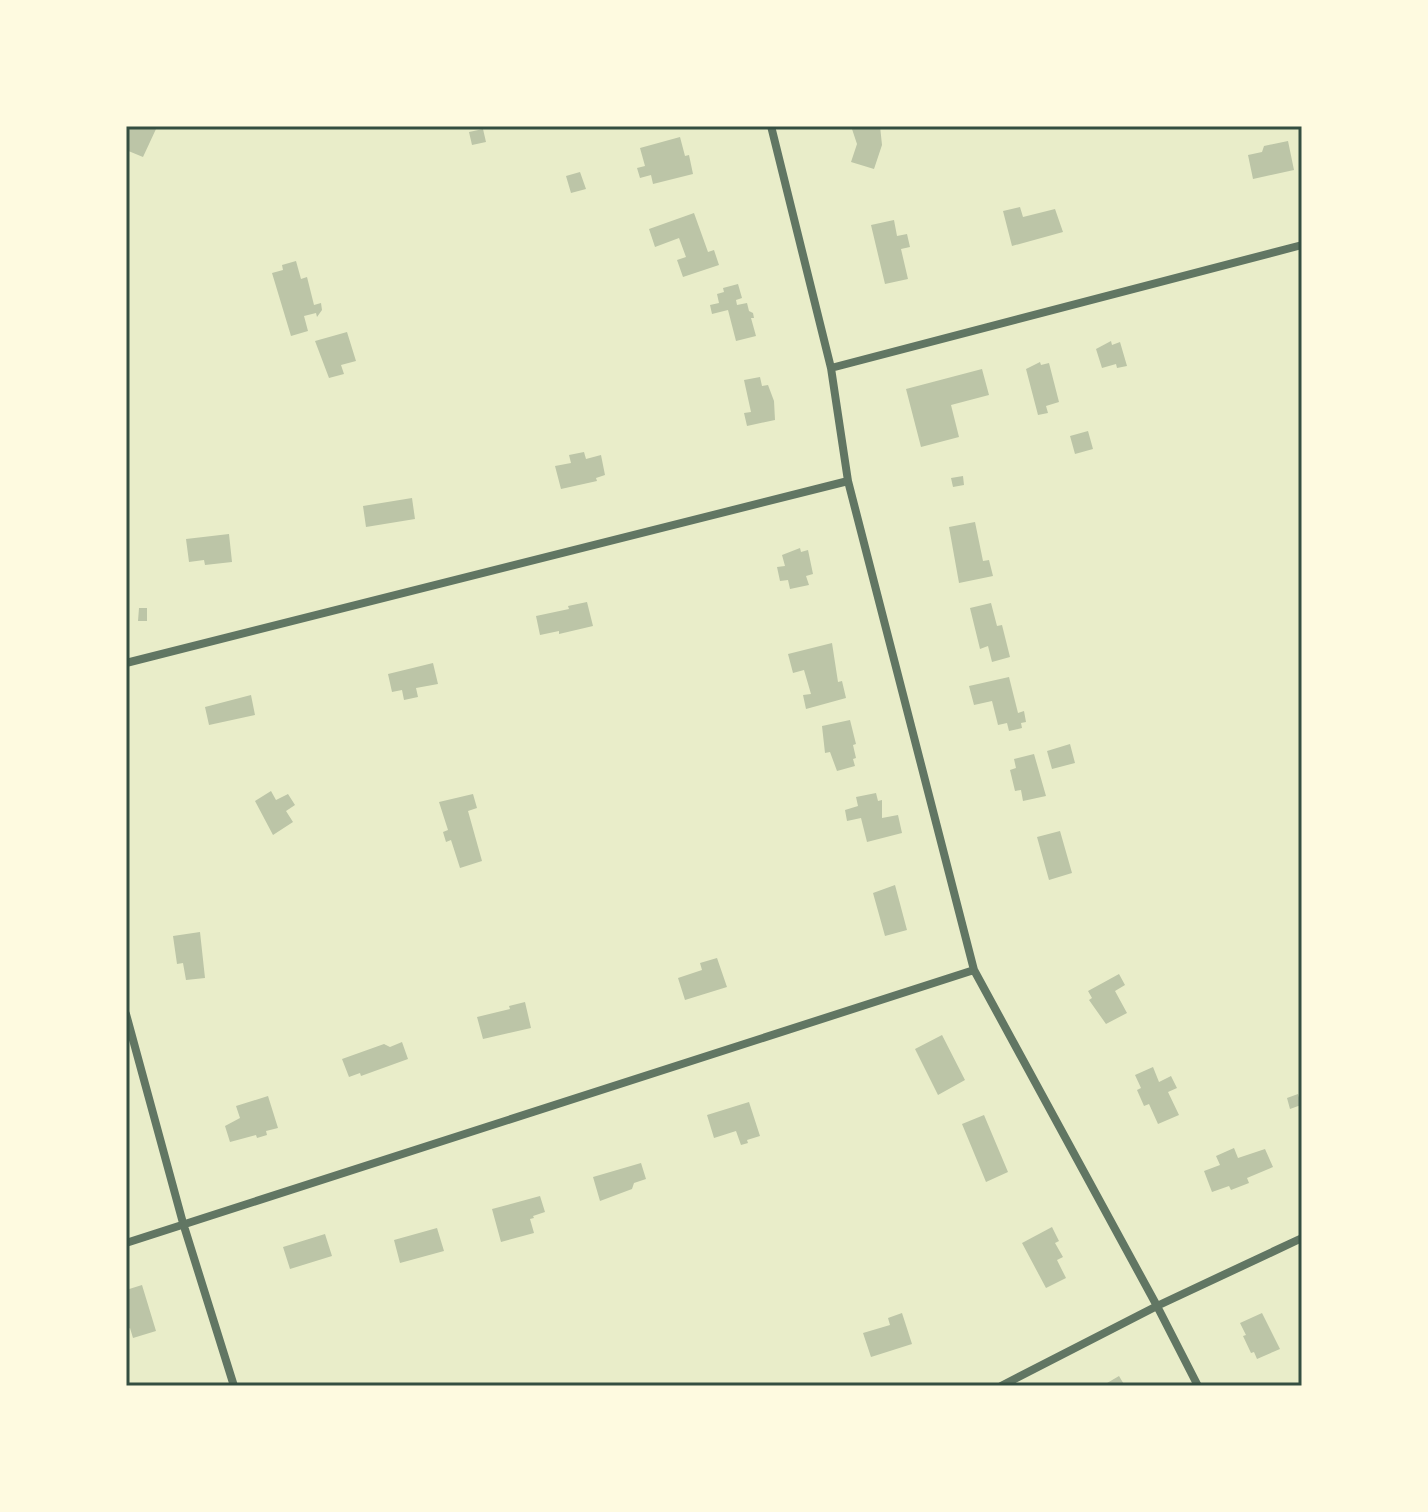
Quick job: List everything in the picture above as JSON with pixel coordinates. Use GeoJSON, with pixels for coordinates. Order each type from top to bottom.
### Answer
{"type":"FeatureCollection","features":[{"type":"Feature","properties":{"kind":"street"},"geometry":{"type":"LineString","coordinates":[[771,126],[831,368],[848,481],[974,970],[1198,1386]]}},
{"type":"Feature","properties":{"kind":"street"},"geometry":{"type":"LineString","coordinates":[[831,368],[1302,245]]}},
{"type":"Feature","properties":{"kind":"street"},"geometry":{"type":"LineString","coordinates":[[126,663],[848,481]]}},
{"type":"Feature","properties":{"kind":"street"},"geometry":{"type":"LineString","coordinates":[[126,1243],[974,970]]}},
{"type":"Feature","properties":{"kind":"street"},"geometry":{"type":"LineString","coordinates":[[126,1014],[183,1223],[234,1386]]}},
{"type":"Feature","properties":{"kind":"street"},"geometry":{"type":"LineString","coordinates":[[1001,1386],[1157,1306],[1302,1238]]}},
{"type":"Feature","properties":{"kind":"building"},"geometry":{"type":"Polygon","coordinates":[[[131,126],[153,126],[156,129],[143,157],[126,150],[126,137],[131,126]]]}},
{"type":"Feature","properties":{"kind":"building"},"geometry":{"type":"Polygon","coordinates":[[[851,126],[880,126],[882,145],[874,169],[851,162],[857,144],[851,126]]]}},
{"type":"Feature","properties":{"kind":"building"},"geometry":{"type":"Polygon","coordinates":[[[483,129],[486,142],[472,145],[469,132],[483,129]]]}},
{"type":"Feature","properties":{"kind":"building"},"geometry":{"type":"Polygon","coordinates":[[[680,137],[685,156],[689,155],[693,174],[653,184],[651,175],[640,178],[637,168],[645,166],[640,148],[680,137]]]}},
{"type":"Feature","properties":{"kind":"building"},"geometry":{"type":"Polygon","coordinates":[[[1288,141],[1294,170],[1253,179],[1248,155],[1262,152],[1264,146],[1288,141]]]}},
{"type":"Feature","properties":{"kind":"building"},"geometry":{"type":"Polygon","coordinates":[[[580,172],[586,189],[571,193],[566,176],[580,172]]]}},
{"type":"Feature","properties":{"kind":"building"},"geometry":{"type":"Polygon","coordinates":[[[1020,207],[1023,217],[1055,209],[1063,232],[1012,246],[1003,211],[1020,207]]]}},
{"type":"Feature","properties":{"kind":"building"},"geometry":{"type":"Polygon","coordinates":[[[694,213],[708,252],[714,250],[719,265],[683,277],[677,260],[686,257],[679,238],[655,247],[649,229],[694,213]]]}},
{"type":"Feature","properties":{"kind":"building"},"geometry":{"type":"Polygon","coordinates":[[[894,220],[897,236],[907,234],[910,247],[901,249],[908,279],[885,284],[871,225],[894,220]]]}},
{"type":"Feature","properties":{"kind":"building"},"geometry":{"type":"Polygon","coordinates":[[[296,261],[301,279],[307,277],[314,305],[321,303],[322,310],[317,317],[316,313],[304,316],[308,331],[291,336],[272,273],[283,270],[282,265],[296,261]]]}},
{"type":"Feature","properties":{"kind":"building"},"geometry":{"type":"Polygon","coordinates":[[[738,284],[742,298],[736,300],[737,305],[747,303],[749,311],[753,313],[754,318],[751,318],[756,336],[736,341],[728,310],[712,314],[710,305],[719,303],[717,294],[724,292],[723,288],[738,284]]]}},
{"type":"Feature","properties":{"kind":"building"},"geometry":{"type":"Polygon","coordinates":[[[347,332],[356,361],[341,365],[344,374],[329,378],[315,341],[347,332]]]}},
{"type":"Feature","properties":{"kind":"building"},"geometry":{"type":"Polygon","coordinates":[[[1111,341],[1112,345],[1120,342],[1127,366],[1117,368],[1116,364],[1102,368],[1096,349],[1111,341]]]}},
{"type":"Feature","properties":{"kind":"building"},"geometry":{"type":"Polygon","coordinates":[[[1040,362],[1041,365],[1049,363],[1059,402],[1046,406],[1048,413],[1038,415],[1026,369],[1040,362]]]}},
{"type":"Feature","properties":{"kind":"building"},"geometry":{"type":"Polygon","coordinates":[[[982,369],[989,395],[951,405],[959,437],[921,447],[906,389],[982,369]]]}},
{"type":"Feature","properties":{"kind":"building"},"geometry":{"type":"Polygon","coordinates":[[[760,377],[762,386],[768,385],[774,401],[775,420],[747,426],[744,413],[751,412],[744,380],[760,377]]]}},
{"type":"Feature","properties":{"kind":"building"},"geometry":{"type":"Polygon","coordinates":[[[1088,431],[1093,449],[1075,454],[1070,436],[1088,431]]]}},
{"type":"Feature","properties":{"kind":"building"},"geometry":{"type":"Polygon","coordinates":[[[584,452],[586,459],[601,455],[605,475],[596,478],[597,481],[561,489],[555,466],[571,463],[569,455],[584,452]]]}},
{"type":"Feature","properties":{"kind":"building"},"geometry":{"type":"Polygon","coordinates":[[[963,476],[964,485],[953,487],[951,478],[963,476]]]}},
{"type":"Feature","properties":{"kind":"building"},"geometry":{"type":"Polygon","coordinates":[[[412,498],[415,519],[366,527],[363,506],[412,498]]]}},
{"type":"Feature","properties":{"kind":"building"},"geometry":{"type":"Polygon","coordinates":[[[975,522],[983,561],[989,560],[993,576],[959,583],[949,527],[975,522]]]}},
{"type":"Feature","properties":{"kind":"building"},"geometry":{"type":"Polygon","coordinates":[[[229,534],[232,562],[205,565],[204,560],[189,562],[186,539],[229,534]]]}},
{"type":"Feature","properties":{"kind":"building"},"geometry":{"type":"Polygon","coordinates":[[[800,548],[801,552],[808,550],[813,574],[806,576],[809,585],[790,589],[788,580],[780,581],[777,567],[785,566],[782,555],[800,548]]]}},
{"type":"Feature","properties":{"kind":"building"},"geometry":{"type":"Polygon","coordinates":[[[587,602],[593,626],[540,635],[536,616],[587,602]]]}},
{"type":"Feature","properties":{"kind":"building"},"geometry":{"type":"Polygon","coordinates":[[[991,603],[997,626],[1002,625],[1010,657],[992,662],[988,646],[980,649],[970,608],[991,603]]]}},
{"type":"Feature","properties":{"kind":"building"},"geometry":{"type":"Polygon","coordinates":[[[139,608],[147,608],[147,621],[138,621],[139,608]]]}},
{"type":"Feature","properties":{"kind":"building"},"geometry":{"type":"Polygon","coordinates":[[[832,643],[838,682],[842,681],[846,698],[806,709],[803,695],[811,694],[804,670],[793,673],[788,654],[832,643]]]}},
{"type":"Feature","properties":{"kind":"building"},"geometry":{"type":"Polygon","coordinates":[[[433,663],[438,684],[416,688],[418,697],[404,700],[402,690],[392,692],[388,674],[433,663]]]}},
{"type":"Feature","properties":{"kind":"building"},"geometry":{"type":"Polygon","coordinates":[[[1009,677],[1018,713],[1024,711],[1026,722],[1021,723],[1022,728],[1009,731],[1007,723],[998,725],[992,701],[974,705],[969,686],[1009,677]]]}},
{"type":"Feature","properties":{"kind":"building"},"geometry":{"type":"Polygon","coordinates":[[[251,695],[255,715],[209,725],[205,707],[251,695]]]}},
{"type":"Feature","properties":{"kind":"building"},"geometry":{"type":"Polygon","coordinates":[[[850,720],[856,744],[853,745],[855,766],[837,771],[830,752],[825,753],[822,726],[850,720]]]}},
{"type":"Feature","properties":{"kind":"building"},"geometry":{"type":"Polygon","coordinates":[[[1070,744],[1075,763],[1052,769],[1047,751],[1070,744]]]}},
{"type":"Feature","properties":{"kind":"building"},"geometry":{"type":"Polygon","coordinates":[[[1034,754],[1046,796],[1023,801],[1021,790],[1015,791],[1010,770],[1016,768],[1014,759],[1034,754]]]}},
{"type":"Feature","properties":{"kind":"building"},"geometry":{"type":"Polygon","coordinates":[[[271,791],[276,800],[288,794],[295,805],[286,811],[293,822],[273,835],[255,801],[271,791]]]}},
{"type":"Feature","properties":{"kind":"building"},"geometry":{"type":"Polygon","coordinates":[[[876,793],[878,801],[882,800],[882,818],[898,815],[902,833],[867,842],[861,818],[847,821],[845,810],[858,806],[856,797],[876,793]]]}},
{"type":"Feature","properties":{"kind":"building"},"geometry":{"type":"Polygon","coordinates":[[[473,794],[477,808],[468,811],[482,861],[460,868],[451,840],[446,842],[443,832],[448,830],[439,802],[473,794]]]}},
{"type":"Feature","properties":{"kind":"building"},"geometry":{"type":"Polygon","coordinates":[[[1060,831],[1072,873],[1049,880],[1037,837],[1060,831]]]}},
{"type":"Feature","properties":{"kind":"building"},"geometry":{"type":"Polygon","coordinates":[[[895,885],[907,930],[885,936],[873,893],[895,885]]]}},
{"type":"Feature","properties":{"kind":"building"},"geometry":{"type":"Polygon","coordinates":[[[200,932],[205,978],[186,980],[183,963],[177,964],[173,936],[200,932]]]}},
{"type":"Feature","properties":{"kind":"building"},"geometry":{"type":"Polygon","coordinates":[[[717,958],[727,987],[685,1000],[678,978],[702,970],[700,963],[717,958]]]}},
{"type":"Feature","properties":{"kind":"building"},"geometry":{"type":"Polygon","coordinates":[[[1119,974],[1125,985],[1115,991],[1127,1013],[1106,1024],[1089,1000],[1092,998],[1088,991],[1119,974]]]}},
{"type":"Feature","properties":{"kind":"building"},"geometry":{"type":"Polygon","coordinates":[[[525,1002],[531,1028],[483,1039],[477,1017],[525,1002]]]}},
{"type":"Feature","properties":{"kind":"building"},"geometry":{"type":"Polygon","coordinates":[[[942,1035],[965,1080],[938,1095],[915,1049],[942,1035]]]}},
{"type":"Feature","properties":{"kind":"building"},"geometry":{"type":"Polygon","coordinates":[[[402,1042],[408,1059],[361,1076],[360,1073],[349,1077],[342,1059],[384,1044],[390,1047],[402,1042]]]}},
{"type":"Feature","properties":{"kind":"building"},"geometry":{"type":"Polygon","coordinates":[[[1153,1067],[1159,1082],[1171,1076],[1177,1088],[1168,1092],[1179,1115],[1158,1124],[1149,1104],[1144,1106],[1135,1075],[1153,1067]]]}},
{"type":"Feature","properties":{"kind":"building"},"geometry":{"type":"Polygon","coordinates":[[[1298,1094],[1301,1105],[1290,1109],[1287,1098],[1298,1094]]]}},
{"type":"Feature","properties":{"kind":"building"},"geometry":{"type":"Polygon","coordinates":[[[268,1096],[278,1128],[266,1131],[267,1135],[257,1138],[256,1135],[230,1142],[225,1126],[240,1118],[236,1106],[268,1096]]]}},
{"type":"Feature","properties":{"kind":"building"},"geometry":{"type":"Polygon","coordinates":[[[749,1102],[760,1136],[741,1145],[736,1131],[714,1138],[707,1115],[749,1102]]]}},
{"type":"Feature","properties":{"kind":"building"},"geometry":{"type":"Polygon","coordinates":[[[984,1115],[1008,1172],[986,1182],[962,1124],[984,1115]]]}},
{"type":"Feature","properties":{"kind":"building"},"geometry":{"type":"Polygon","coordinates":[[[1234,1148],[1238,1158],[1265,1149],[1273,1167],[1247,1178],[1249,1183],[1231,1190],[1229,1186],[1212,1192],[1204,1171],[1220,1165],[1216,1156],[1234,1148]]]}},
{"type":"Feature","properties":{"kind":"building"},"geometry":{"type":"Polygon","coordinates":[[[641,1163],[646,1179],[634,1183],[632,1189],[600,1201],[593,1177],[641,1163]]]}},
{"type":"Feature","properties":{"kind":"building"},"geometry":{"type":"Polygon","coordinates":[[[540,1196],[545,1212],[530,1219],[534,1233],[501,1242],[492,1209],[540,1196]]]}},
{"type":"Feature","properties":{"kind":"building"},"geometry":{"type":"Polygon","coordinates":[[[1052,1227],[1059,1241],[1055,1243],[1063,1257],[1057,1260],[1066,1278],[1046,1288],[1022,1243],[1052,1227]]]}},
{"type":"Feature","properties":{"kind":"building"},"geometry":{"type":"Polygon","coordinates":[[[437,1228],[444,1251],[400,1263],[394,1240],[437,1228]]]}},
{"type":"Feature","properties":{"kind":"building"},"geometry":{"type":"Polygon","coordinates":[[[325,1234],[332,1256],[290,1269],[283,1247],[325,1234]]]}},
{"type":"Feature","properties":{"kind":"building"},"geometry":{"type":"Polygon","coordinates":[[[142,1285],[156,1331],[133,1338],[130,1328],[126,1330],[126,1290],[142,1285]]]}},
{"type":"Feature","properties":{"kind":"building"},"geometry":{"type":"Polygon","coordinates":[[[902,1313],[912,1344],[871,1357],[863,1333],[890,1325],[888,1318],[902,1313]]]}},
{"type":"Feature","properties":{"kind":"building"},"geometry":{"type":"Polygon","coordinates":[[[1262,1313],[1280,1349],[1257,1359],[1254,1352],[1251,1353],[1240,1323],[1262,1313]]]}},
{"type":"Feature","properties":{"kind":"building"},"geometry":{"type":"Polygon","coordinates":[[[1119,1376],[1125,1386],[1102,1386],[1119,1376]]]}}]}
